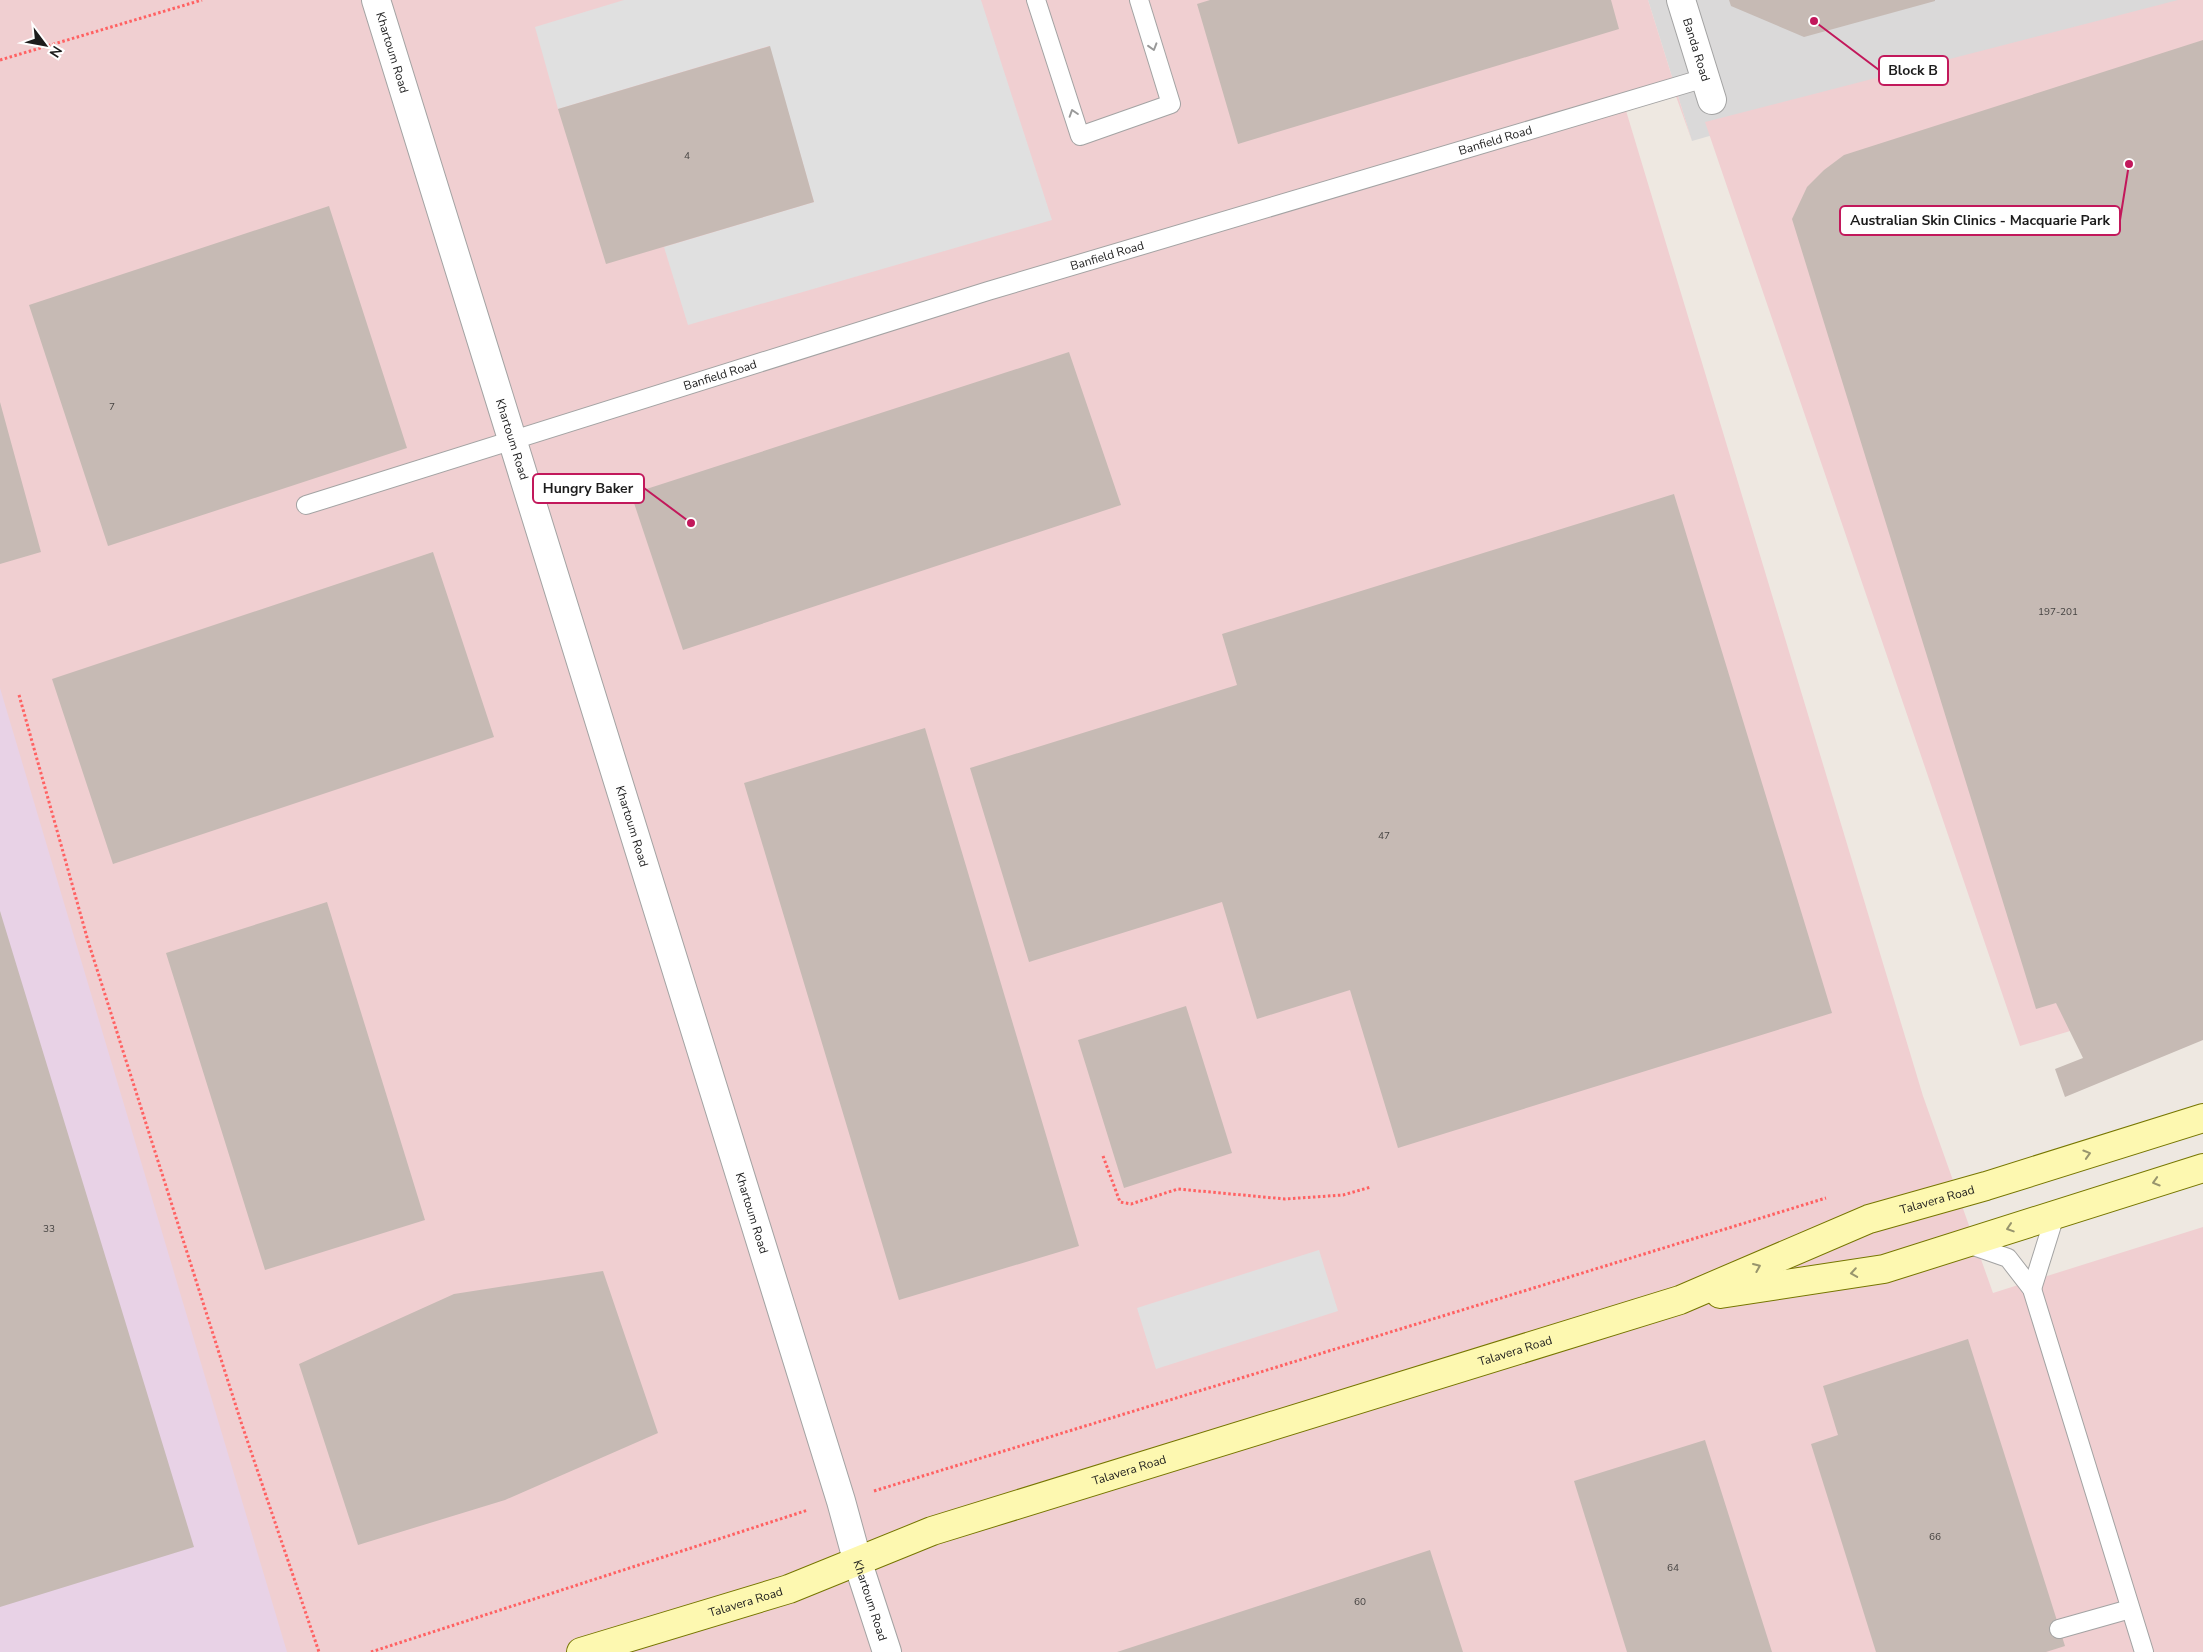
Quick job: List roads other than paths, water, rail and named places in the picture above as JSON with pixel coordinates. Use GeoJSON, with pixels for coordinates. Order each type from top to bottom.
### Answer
{"type":"FeatureCollection","features":[{"type":"Feature","properties":{"kind":"main road","name":"Talavera Road"},"geometry":{"type":"LineString","coordinates":[[581,1652],[789,1589],[858,1563],[932,1531],[1680,1300],[1869,1219],[1986,1186],[2203,1118]]}},
{"type":"Feature","properties":{"kind":"main road","name":"Talavera Road"},"geometry":{"type":"LineString","coordinates":[[1680,1300],[1884,1269],[2056,1212],[2203,1168]]}},
{"type":"Feature","properties":{"kind":"street","name":"Khartoum Road"},"geometry":{"type":"LineString","coordinates":[[376,0],[887,1652]]}},
{"type":"Feature","properties":{"kind":"street","name":"Banda Road"},"geometry":{"type":"LineString","coordinates":[[1681,0],[1708,89]]}},
{"type":"Feature","properties":{"kind":"lane"},"geometry":{"type":"LineString","coordinates":[[1036,0],[1080,136],[1171,104],[1139,0]]}},
{"type":"Feature","properties":{"kind":"lane","name":"Banfield Road"},"geometry":{"type":"LineString","coordinates":[[306,505],[1007,285],[1708,89]]}},
{"type":"Feature","properties":{"kind":"lane"},"geometry":{"type":"LineString","coordinates":[[2032,1289],[2056,1212]]}},
{"type":"Feature","properties":{"kind":"lane"},"geometry":{"type":"LineString","coordinates":[[1964,1243],[2008,1258],[2032,1289],[2144,1652]]}},
{"type":"Feature","properties":{"kind":"lane"},"geometry":{"type":"LineString","coordinates":[[2059,1629],[2130,1609]]}},
{"type":"Feature","properties":{"kind":"place","name":"Block B"},"geometry":{"type":"Point","coordinates":[1814,21]}},
{"type":"Feature","properties":{"kind":"place","name":"Australian Skin Clinics - Macquarie Park"},"geometry":{"type":"Point","coordinates":[2129,164]}},
{"type":"Feature","properties":{"kind":"place","name":"Hungry Baker"},"geometry":{"type":"Point","coordinates":[691,523]}}]}
